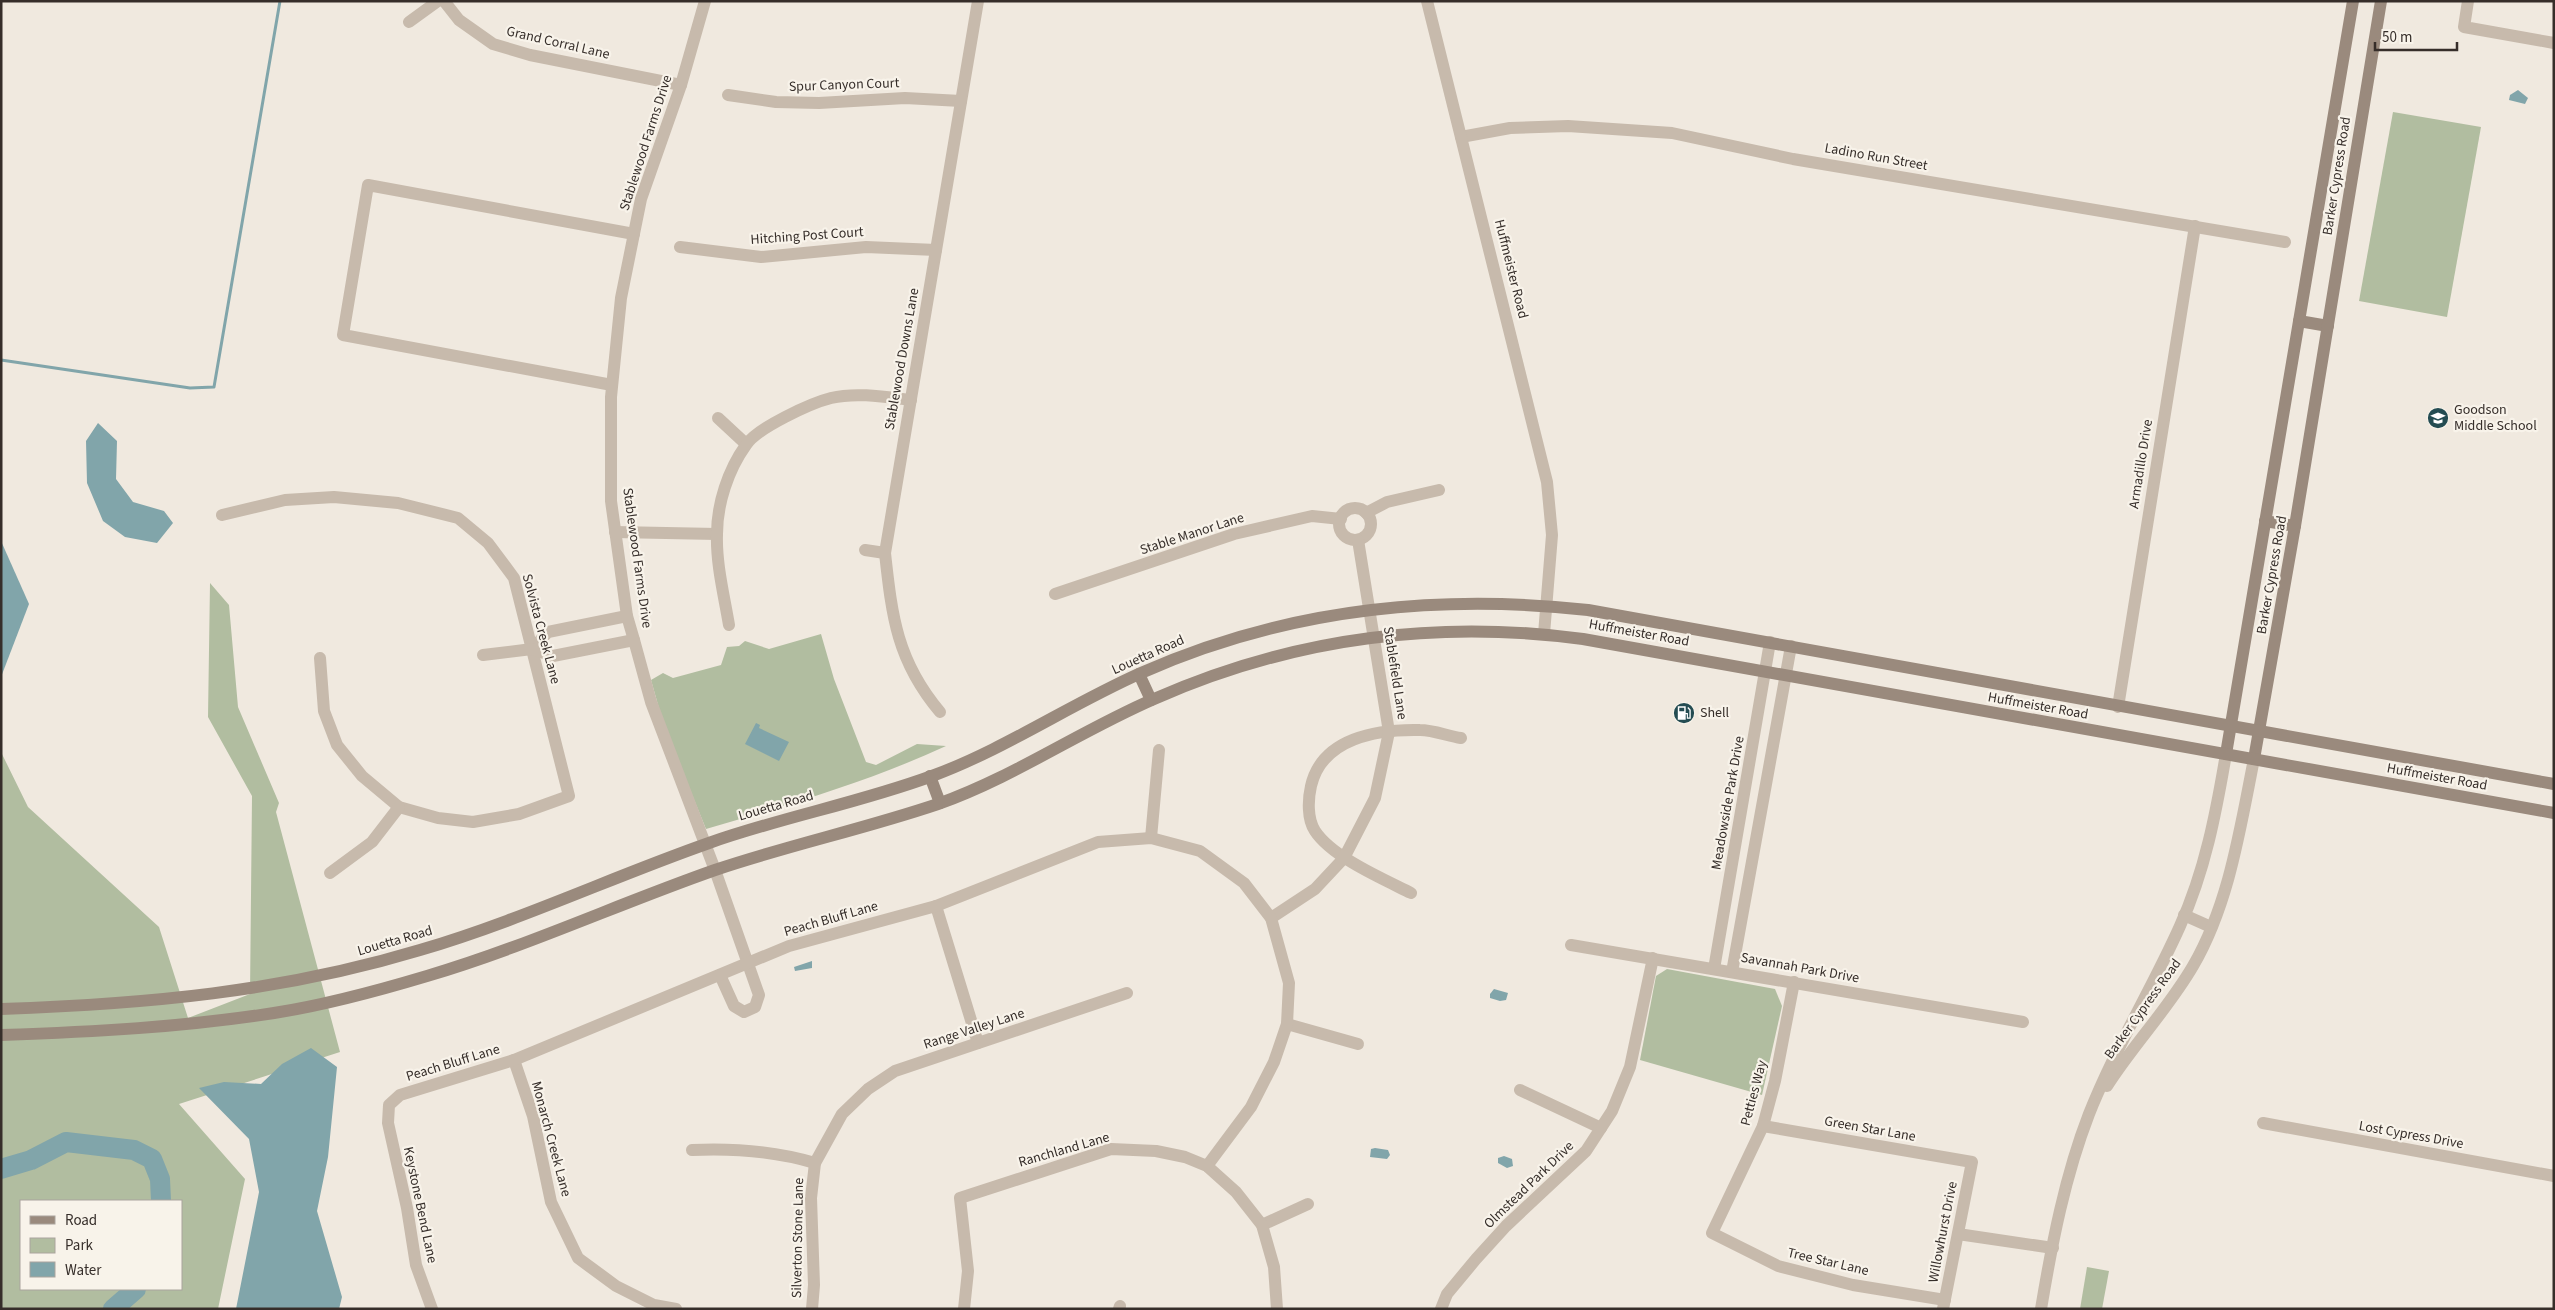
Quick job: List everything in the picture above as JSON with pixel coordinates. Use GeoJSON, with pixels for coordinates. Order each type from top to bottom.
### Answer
{"type":"FeatureCollection","features":[{"type":"Feature","properties":{"kind":"main road","name":"Barker Cypress Road"},"geometry":{"type":"LineString","coordinates":[[2226,754],[2353,1]]}},
{"type":"Feature","properties":{"kind":"main road","name":"Barker Cypress Road"},"geometry":{"type":"LineString","coordinates":[[2254,759],[2295,526],[2381,1]]}},
{"type":"Feature","properties":{"kind":"main road"},"geometry":{"type":"LineString","coordinates":[[2299,321],[2328,326]]}},
{"type":"Feature","properties":{"kind":"main road"},"geometry":{"type":"LineString","coordinates":[[2265,521],[2295,526]]}},
{"type":"Feature","properties":{"kind":"main road","name":"Louetta Road"},"geometry":{"type":"LineString","coordinates":[[1,1010],[126,1004],[268,987],[338,972],[419,951],[495,926],[706,844],[788,817],[876,795],[981,757],[1139,674],[1199,650],[1258,632],[1370,610],[1424,604],[1480,602],[1547,606]]}},
{"type":"Feature","properties":{"kind":"main road","name":"Huffmeister Road"},"geometry":{"type":"LineString","coordinates":[[1547,606],[1588,610],[1770,642],[2118,707],[2231,725],[2554,784]]}},
{"type":"Feature","properties":{"kind":"main road"},"geometry":{"type":"LineString","coordinates":[[1,1036],[135,1030],[277,1013],[347,998],[428,976],[504,951],[715,870],[940,803],[992,783],[1151,700],[1209,676],[1265,659],[1374,637],[1426,631],[1480,630],[1544,634]]}},
{"type":"Feature","properties":{"kind":"main road","name":"Huffmeister Road"},"geometry":{"type":"LineString","coordinates":[[1544,634],[1765,670],[2554,814]]}},
{"type":"Feature","properties":{"kind":"main road"},"geometry":{"type":"LineString","coordinates":[[1139,674],[1151,700]]}},
{"type":"Feature","properties":{"kind":"main road"},"geometry":{"type":"LineString","coordinates":[[930,776],[940,803]]}},
{"type":"Feature","properties":{"kind":"street"},"geometry":{"type":"LineString","coordinates":[[409,22],[438,1]]}},
{"type":"Feature","properties":{"kind":"street","name":"Grand Corral Lane"},"geometry":{"type":"LineString","coordinates":[[444,1],[459,20],[493,44],[530,55],[680,85]]}},
{"type":"Feature","properties":{"kind":"street","name":"Stablewood Farms Drive"},"geometry":{"type":"LineString","coordinates":[[705,1],[680,85],[641,199],[621,298],[612,384],[611,501],[627,616],[651,702],[749,962],[759,995],[755,1007],[744,1012],[734,1006],[720,975]]}},
{"type":"Feature","properties":{"kind":"street","name":"Stablewood Downs Lane"},"geometry":{"type":"LineString","coordinates":[[940,712],[927,697],[903,651],[892,617],[885,553],[978,1]]}},
{"type":"Feature","properties":{"kind":"street","name":"Huffmeister Road"},"geometry":{"type":"LineString","coordinates":[[1427,1],[1547,482],[1552,535],[1544,634]]}},
{"type":"Feature","properties":{"kind":"street"},"geometry":{"type":"LineString","coordinates":[[2468,1],[2464,27],[2554,43]]}},
{"type":"Feature","properties":{"kind":"street","name":"Spur Canyon Court"},"geometry":{"type":"LineString","coordinates":[[728,96],[784,102],[819,103],[905,98],[961,101]]}},
{"type":"Feature","properties":{"kind":"street","name":"Ladino Run Street"},"geometry":{"type":"LineString","coordinates":[[1462,137],[1510,128],[1568,126],[1672,134],[1793,158],[2285,242]]}},
{"type":"Feature","properties":{"kind":"street"},"geometry":{"type":"LineString","coordinates":[[612,384],[343,336],[368,185],[634,234]]}},
{"type":"Feature","properties":{"kind":"street","name":"Armadillo Drive"},"geometry":{"type":"LineString","coordinates":[[2118,707],[2195,226]]}},
{"type":"Feature","properties":{"kind":"street","name":"Hitching Post Court"},"geometry":{"type":"LineString","coordinates":[[680,247],[761,257],[866,247],[936,250]]}},
{"type":"Feature","properties":{"kind":"street"},"geometry":{"type":"LineString","coordinates":[[729,625],[720,571],[717,534],[723,490],[746,444],[781,419],[832,398],[880,396],[911,400]]}},
{"type":"Feature","properties":{"kind":"street"},"geometry":{"type":"LineString","coordinates":[[718,418],[746,444]]}},
{"type":"Feature","properties":{"kind":"street"},"geometry":{"type":"LineString","coordinates":[[1366,513],[1371,522],[1371,528],[1364,538],[1358,540],[1346,537],[1342,533],[1341,519],[1347,511],[1352,509],[1366,513],[1387,502],[1439,490]]}},
{"type":"Feature","properties":{"kind":"street","name":"Solvista Creek Lane"},"geometry":{"type":"LineString","coordinates":[[222,515],[285,500],[334,497],[398,503],[458,518],[488,543],[514,578],[569,796],[519,814],[473,822],[438,818],[399,807]]}},
{"type":"Feature","properties":{"kind":"street","name":"Stable Manor Lane"},"geometry":{"type":"LineString","coordinates":[[1055,594],[1234,534],[1312,516],[1341,519]]}},
{"type":"Feature","properties":{"kind":"street"},"geometry":{"type":"LineString","coordinates":[[615,532],[717,534]]}},
{"type":"Feature","properties":{"kind":"street","name":"Stablefield Lane"},"geometry":{"type":"LineString","coordinates":[[1271,918],[1315,889],[1344,858],[1375,798],[1389,732],[1358,540]]}},
{"type":"Feature","properties":{"kind":"street"},"geometry":{"type":"LineString","coordinates":[[865,550],[885,553]]}},
{"type":"Feature","properties":{"kind":"street"},"geometry":{"type":"LineString","coordinates":[[532,649],[548,632],[627,616]]}},
{"type":"Feature","properties":{"kind":"street"},"geometry":{"type":"LineString","coordinates":[[483,655],[532,649],[553,656],[634,640]]}},
{"type":"Feature","properties":{"kind":"street","name":"Meadowside Park Drive"},"geometry":{"type":"LineString","coordinates":[[1714,969],[1770,642]]}},
{"type":"Feature","properties":{"kind":"street"},"geometry":{"type":"LineString","coordinates":[[1732,972],[1791,646]]}},
{"type":"Feature","properties":{"kind":"street"},"geometry":{"type":"LineString","coordinates":[[320,658],[324,711],[337,745],[362,776],[399,807],[372,842],[330,872]]}},
{"type":"Feature","properties":{"kind":"street"},"geometry":{"type":"LineString","coordinates":[[1411,893],[1344,858],[1315,830],[1308,801],[1314,772],[1334,749],[1364,735],[1421,730],[1461,738]]}},
{"type":"Feature","properties":{"kind":"street"},"geometry":{"type":"LineString","coordinates":[[1152,838],[1159,750]]}},
{"type":"Feature","properties":{"kind":"street","name":"Barker Cypress Road"},"geometry":{"type":"LineString","coordinates":[[2041,1309],[2068,1180],[2088,1116],[2118,1047],[2164,960],[2184,915],[2206,851],[2226,754]]}},
{"type":"Feature","properties":{"kind":"street","name":"Barker Cypress Road"},"geometry":{"type":"LineString","coordinates":[[2088,1116],[2115,1073],[2184,980],[2211,927],[2230,870],[2254,759]]}},
{"type":"Feature","properties":{"kind":"street"},"geometry":{"type":"LineString","coordinates":[[1741,816],[1760,818]]}},
{"type":"Feature","properties":{"kind":"street","name":"Peach Bluff Lane"},"geometry":{"type":"LineString","coordinates":[[388,1106],[400,1095],[514,1060],[789,946],[936,906],[1098,842],[1152,838],[1200,851],[1244,883],[1271,918]]}},
{"type":"Feature","properties":{"kind":"street"},"geometry":{"type":"LineString","coordinates":[[936,906],[978,1043]]}},
{"type":"Feature","properties":{"kind":"street"},"geometry":{"type":"LineString","coordinates":[[2184,915],[2211,927]]}},
{"type":"Feature","properties":{"kind":"street"},"geometry":{"type":"LineString","coordinates":[[1271,918],[1289,983],[1287,1024],[1274,1062],[1251,1107],[1207,1166],[1236,1192],[1262,1225],[1274,1267],[1277,1309]]}},
{"type":"Feature","properties":{"kind":"street","name":"Savannah Park Drive"},"geometry":{"type":"LineString","coordinates":[[1571,945],[2023,1022]]}},
{"type":"Feature","properties":{"kind":"street","name":"Olmstead Park Drive"},"geometry":{"type":"LineString","coordinates":[[1441,1309],[1447,1294],[1506,1226],[1586,1151],[1612,1111],[1630,1067],[1653,958]]}},
{"type":"Feature","properties":{"kind":"street","name":"Petties Way"},"geometry":{"type":"LineString","coordinates":[[1712,1233],[1763,1126],[1775,1081],[1794,982]]}},
{"type":"Feature","properties":{"kind":"street","name":"Range Valley Lane"},"geometry":{"type":"LineString","coordinates":[[842,1114],[868,1089],[895,1071],[1127,994]]}},
{"type":"Feature","properties":{"kind":"street"},"geometry":{"type":"LineString","coordinates":[[1287,1024],[1358,1044]]}},
{"type":"Feature","properties":{"kind":"street","name":"Monarch Creek Lane"},"geometry":{"type":"LineString","coordinates":[[514,1060],[533,1116],[551,1202],[578,1258],[616,1286],[654,1305],[676,1309]]}},
{"type":"Feature","properties":{"kind":"street"},"geometry":{"type":"LineString","coordinates":[[1520,1090],[1600,1128]]}},
{"type":"Feature","properties":{"kind":"street","name":"Keystone Bend Lane"},"geometry":{"type":"LineString","coordinates":[[388,1106],[388,1123],[407,1208],[416,1265],[432,1309]]}},
{"type":"Feature","properties":{"kind":"street","name":"Silverton Stone Lane"},"geometry":{"type":"LineString","coordinates":[[812,1309],[814,1285],[811,1198],[815,1163],[842,1114]]}},
{"type":"Feature","properties":{"kind":"street","name":"Lost Cypress Drive"},"geometry":{"type":"LineString","coordinates":[[2262,1123],[2554,1176]]}},
{"type":"Feature","properties":{"kind":"street","name":"Green Star Lane"},"geometry":{"type":"LineString","coordinates":[[1763,1126],[1972,1162]]}},
{"type":"Feature","properties":{"kind":"street"},"geometry":{"type":"LineString","coordinates":[[692,1150],[752,1150],[786,1155],[815,1163]]}},
{"type":"Feature","properties":{"kind":"street","name":"Ranchland Lane"},"geometry":{"type":"LineString","coordinates":[[964,1309],[968,1271],[960,1198],[1111,1150],[1156,1151],[1207,1166]]}},
{"type":"Feature","properties":{"kind":"street","name":"Willowhurst Drive"},"geometry":{"type":"LineString","coordinates":[[1944,1304],[1972,1162]]}},
{"type":"Feature","properties":{"kind":"street"},"geometry":{"type":"LineString","coordinates":[[1262,1225],[1308,1204]]}},
{"type":"Feature","properties":{"kind":"street","name":"Tree Star Lane"},"geometry":{"type":"LineString","coordinates":[[1712,1233],[1778,1266],[1854,1285],[1944,1304]]}},
{"type":"Feature","properties":{"kind":"street"},"geometry":{"type":"LineString","coordinates":[[1958,1234],[2053,1248]]}},
{"type":"Feature","properties":{"kind":"green space"},"geometry":{"type":"Polygon","coordinates":[[[2393,112],[2481,127],[2447,317],[2359,301],[2393,112]]]}},
{"type":"Feature","properties":{"kind":"green space"},"geometry":{"type":"Polygon","coordinates":[[[210,583],[229,605],[238,707],[279,803],[276,812],[340,1052],[179,1104],[245,1179],[218,1309],[1,1309],[1,752],[28,807],[159,927],[188,1018],[250,994],[252,796],[208,717],[210,583]]]}},
{"type":"Feature","properties":{"kind":"green space"},"geometry":{"type":"Polygon","coordinates":[[[821,634],[834,679],[866,762],[876,765],[917,744],[946,746],[857,782],[706,829],[664,726],[651,680],[663,673],[673,678],[721,665],[727,647],[739,646],[745,641],[769,649],[821,634]]]}},
{"type":"Feature","properties":{"kind":"green space"},"geometry":{"type":"Polygon","coordinates":[[[1667,969],[1775,989],[1782,1006],[1762,1095],[1640,1060],[1656,976],[1667,969]]]}},
{"type":"Feature","properties":{"kind":"green space"},"geometry":{"type":"Polygon","coordinates":[[[2087,1267],[2109,1271],[2102,1309],[2080,1309],[2087,1267]]]}},
{"type":"Feature","properties":{"kind":"water"},"geometry":{"type":"Polygon","coordinates":[[[2518,90],[2528,98],[2525,104],[2509,100],[2510,95],[2518,90]]]}},
{"type":"Feature","properties":{"kind":"water"},"geometry":{"type":"Polygon","coordinates":[[[98,423],[117,441],[116,479],[133,502],[164,511],[173,523],[157,543],[125,537],[103,521],[87,483],[86,441],[98,423]]]}},
{"type":"Feature","properties":{"kind":"water"},"geometry":{"type":"Polygon","coordinates":[[[1,541],[29,604],[1,677],[1,541]]]}},
{"type":"Feature","properties":{"kind":"water"},"geometry":{"type":"Polygon","coordinates":[[[756,723],[760,725],[759,728],[789,742],[779,761],[745,744],[756,723]]]}},
{"type":"Feature","properties":{"kind":"water"},"geometry":{"type":"Polygon","coordinates":[[[812,961],[812,968],[795,971],[794,967],[812,961]]]}},
{"type":"Feature","properties":{"kind":"water"},"geometry":{"type":"Polygon","coordinates":[[[1494,989],[1508,993],[1506,1000],[1500,1001],[1490,998],[1490,994],[1494,989]]]}},
{"type":"Feature","properties":{"kind":"water"},"geometry":{"type":"Polygon","coordinates":[[[311,1048],[337,1067],[328,1157],[317,1211],[342,1297],[339,1309],[236,1309],[259,1192],[249,1139],[199,1088],[224,1082],[261,1084],[282,1064],[311,1048]]]}},
{"type":"Feature","properties":{"kind":"water"},"geometry":{"type":"Polygon","coordinates":[[[1371,1149],[1388,1150],[1390,1155],[1387,1159],[1370,1157],[1371,1149]]]}},
{"type":"Feature","properties":{"kind":"water"},"geometry":{"type":"Polygon","coordinates":[[[1504,1156],[1512,1159],[1513,1166],[1507,1168],[1498,1163],[1498,1158],[1504,1156]]]}},
{"type":"Feature","properties":{"kind":"waterway"},"geometry":{"type":"LineString","coordinates":[[1,360],[190,388],[214,387],[280,1]]}},
{"type":"Feature","properties":{"kind":"waterway"},"geometry":{"type":"LineString","coordinates":[[1,1169],[31,1160],[66,1142],[134,1150],[152,1159],[160,1179],[161,1200]]}},
{"type":"Feature","properties":{"kind":"waterway"},"geometry":{"type":"LineString","coordinates":[[113,1309],[135,1290]]}},
{"type":"Feature","properties":{"kind":"place","name":"Goodson Middle School"},"geometry":{"type":"Point","coordinates":[2438,418]}},
{"type":"Feature","properties":{"kind":"place","name":"Shell"},"geometry":{"type":"Point","coordinates":[1684,713]}}]}
